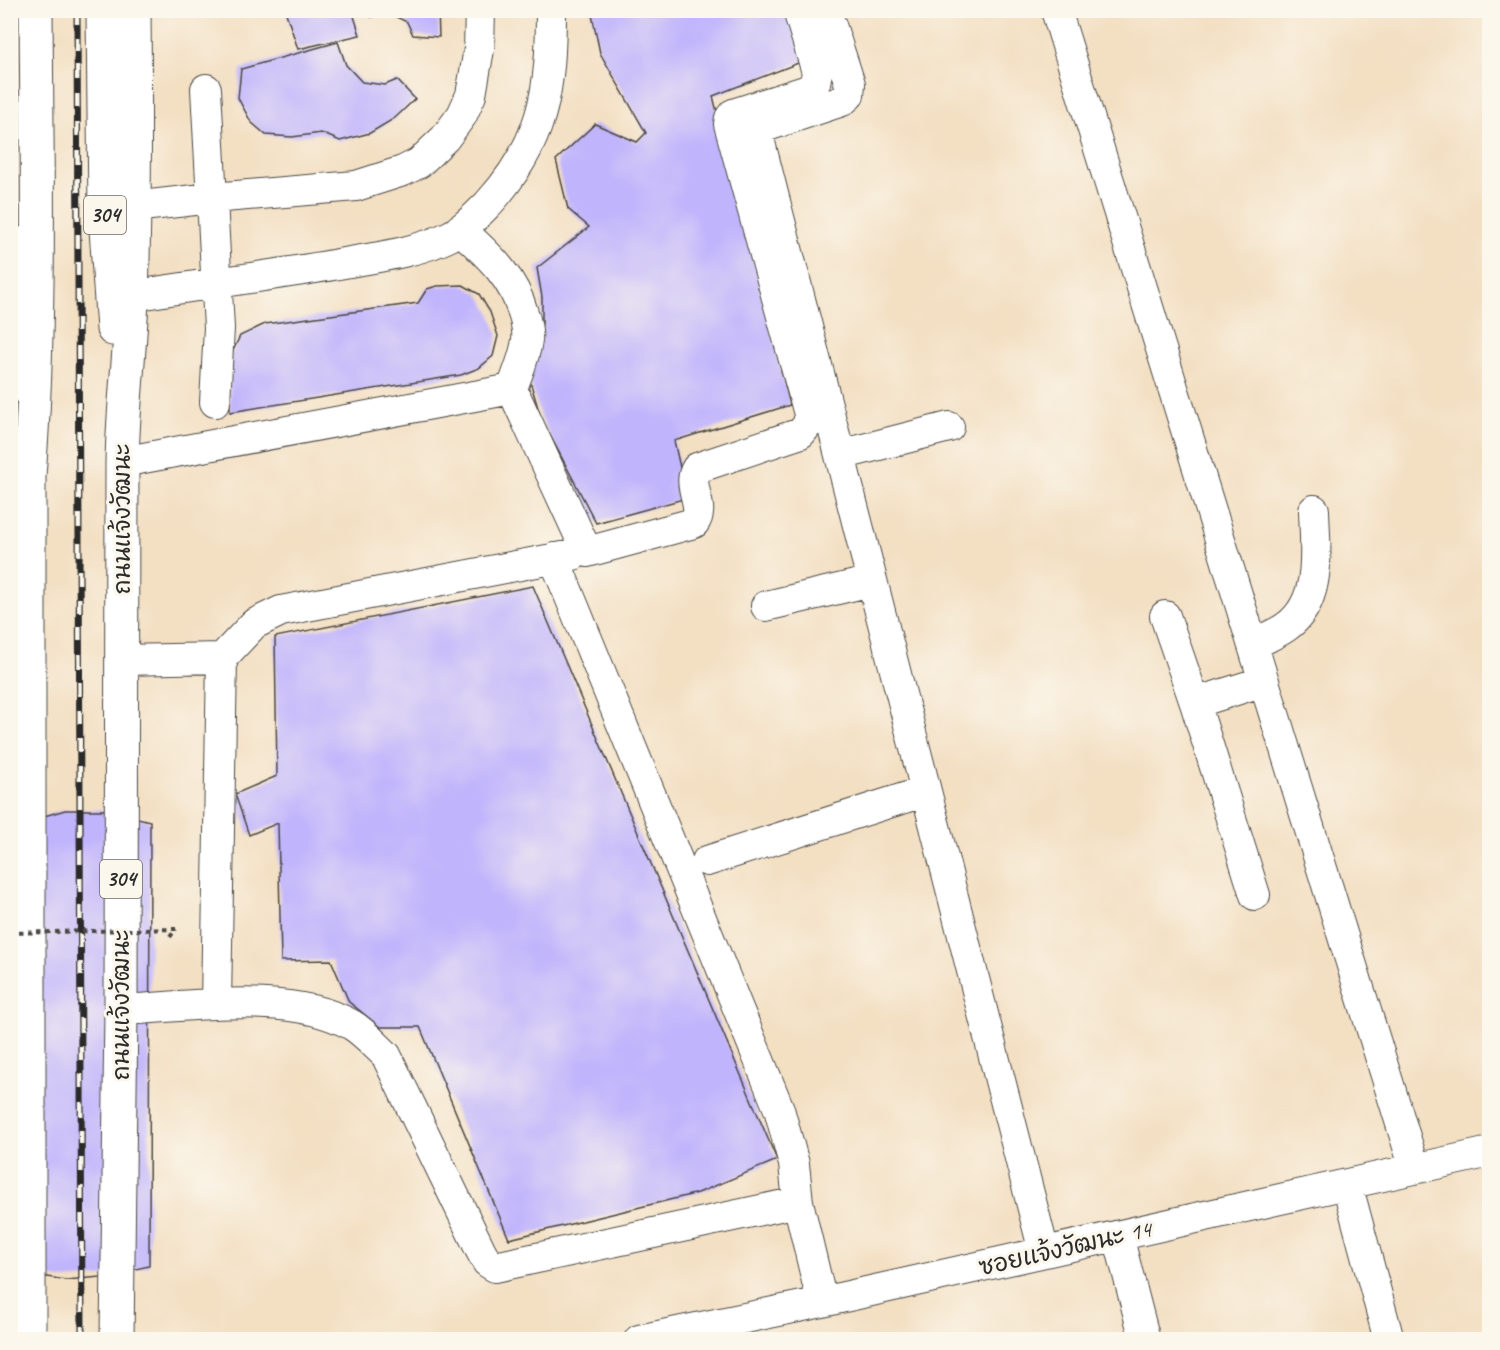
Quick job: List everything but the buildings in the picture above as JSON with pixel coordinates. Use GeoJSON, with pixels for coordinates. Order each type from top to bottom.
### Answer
{"type":"FeatureCollection","features":[{"type":"Feature","properties":{"kind":"main road"},"geometry":{"type":"LineString","coordinates":[[29,1340],[20,1243],[20,510],[29,476],[38,324],[36,10]]}},
{"type":"Feature","properties":{"kind":"main road","name":"ถนนแจ้งวัฒนะ"},"geometry":{"type":"LineString","coordinates":[[103,10],[108,271],[123,419]]}},
{"type":"Feature","properties":{"kind":"main road","name":"ถนนแจ้งวัฒนะ"},"geometry":{"type":"LineString","coordinates":[[117,1340],[121,1010],[122,462],[132,296],[134,10]]}},
{"type":"Feature","properties":{"kind":"main road"},"geometry":{"type":"LineString","coordinates":[[10,240],[15,358],[29,476]]}},
{"type":"Feature","properties":{"kind":"street"},"geometry":{"type":"LineString","coordinates":[[133,207],[356,186],[396,174],[419,163],[445,138],[462,115],[471,95],[479,49],[480,10]]}},
{"type":"Feature","properties":{"kind":"street"},"geometry":{"type":"LineString","coordinates":[[132,296],[387,256],[449,236],[460,229],[470,222],[500,190],[522,156],[539,123],[548,87],[551,10]]}},
{"type":"Feature","properties":{"kind":"street"},"geometry":{"type":"LineString","coordinates":[[216,1004],[222,658],[254,624],[281,611],[587,552],[691,524],[697,519],[699,512],[693,481],[697,468],[801,433],[809,423],[729,124],[733,114],[808,90],[815,83],[817,72],[798,10]]}},
{"type":"Feature","properties":{"kind":"street"},"geometry":{"type":"LineString","coordinates":[[826,10],[850,84],[849,95],[842,101],[764,127],[759,131],[759,139],[1044,1252]]}},
{"type":"Feature","properties":{"kind":"street"},"geometry":{"type":"LineString","coordinates":[[1056,10],[1415,1169]]}},
{"type":"Feature","properties":{"kind":"street"},"geometry":{"type":"LineString","coordinates":[[206,89],[219,328],[215,402]]}},
{"type":"Feature","properties":{"kind":"street"},"geometry":{"type":"LineString","coordinates":[[460,229],[502,269],[521,303],[527,339],[512,389],[587,552]]}},
{"type":"Feature","properties":{"kind":"street"},"geometry":{"type":"LineString","coordinates":[[122,462],[512,389]]}},
{"type":"Feature","properties":{"kind":"street"},"geometry":{"type":"LineString","coordinates":[[840,454],[949,427]]}},
{"type":"Feature","properties":{"kind":"street"},"geometry":{"type":"LineString","coordinates":[[1253,645],[1287,626],[1311,592],[1316,567],[1314,510]]}},
{"type":"Feature","properties":{"kind":"street"},"geometry":{"type":"LineString","coordinates":[[554,558],[778,1109],[794,1164],[798,1202],[822,1302]]}},
{"type":"Feature","properties":{"kind":"street"},"geometry":{"type":"LineString","coordinates":[[766,606],[873,581]]}},
{"type":"Feature","properties":{"kind":"street"},"geometry":{"type":"LineString","coordinates":[[1165,616],[1195,703],[1255,895]]}},
{"type":"Feature","properties":{"kind":"street"},"geometry":{"type":"LineString","coordinates":[[122,660],[222,658]]}},
{"type":"Feature","properties":{"kind":"street"},"geometry":{"type":"LineString","coordinates":[[1195,703],[1264,681]]}},
{"type":"Feature","properties":{"kind":"street"},"geometry":{"type":"LineString","coordinates":[[707,861],[926,790]]}},
{"type":"Feature","properties":{"kind":"street"},"geometry":{"type":"LineString","coordinates":[[121,1010],[216,1004],[294,1006],[351,1025],[386,1056],[480,1250],[487,1262],[495,1267],[798,1202]]}},
{"type":"Feature","properties":{"kind":"street","name":"ซอยแจ้งวัฒนะ 14"},"geometry":{"type":"LineString","coordinates":[[639,1340],[822,1302],[1490,1152]]}},
{"type":"Feature","properties":{"kind":"street"},"geometry":{"type":"LineString","coordinates":[[1347,1184],[1389,1340]]}},
{"type":"Feature","properties":{"kind":"street"},"geometry":{"type":"LineString","coordinates":[[1118,1236],[1145,1340]]}},
{"type":"Feature","properties":{"kind":"path"},"geometry":{"type":"LineString","coordinates":[[10,933],[176,929],[170,937]]}},
{"type":"Feature","properties":{"kind":"railway"},"geometry":{"type":"LineString","coordinates":[[77,10],[82,1340]]}}]}
